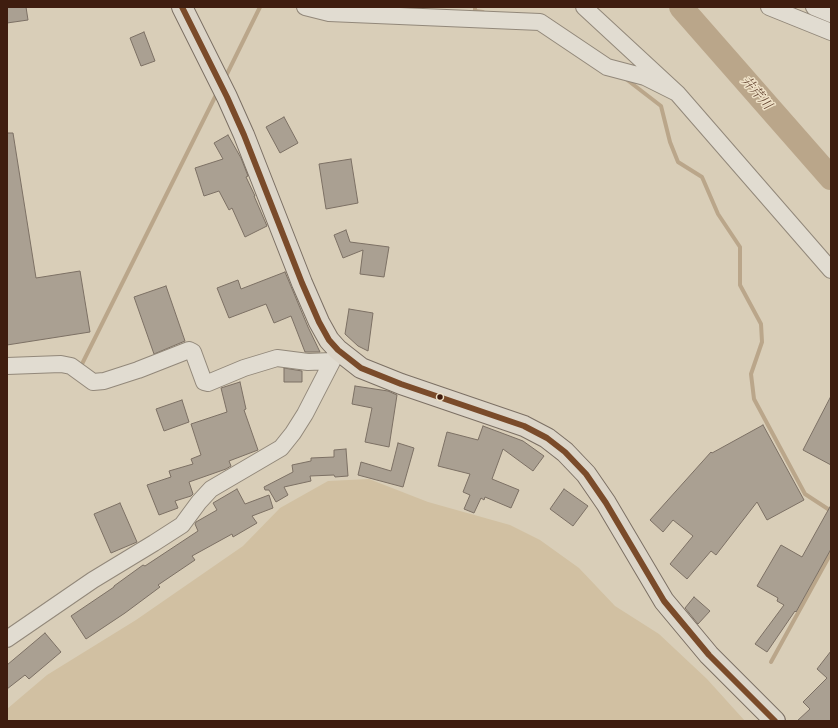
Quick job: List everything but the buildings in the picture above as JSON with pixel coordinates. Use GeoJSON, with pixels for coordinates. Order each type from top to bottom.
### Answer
{"type":"FeatureCollection","features":[{"type":"Feature","properties":{"kind":"main road"},"geometry":{"type":"LineString","coordinates":[[182,7],[244,135],[319,322],[335,355],[361,368],[401,384],[524,426],[547,438],[565,452],[586,474],[606,503],[664,601],[709,655],[775,721]]}},
{"type":"Feature","properties":{"kind":"street"},"geometry":{"type":"LineString","coordinates":[[305,7],[329,13],[540,22],[607,67],[645,77],[677,93]]}},
{"type":"Feature","properties":{"kind":"street"},"geometry":{"type":"LineString","coordinates":[[584,7],[677,93],[831,270]]}},
{"type":"Feature","properties":{"kind":"street"},"geometry":{"type":"LineString","coordinates":[[769,7],[831,32]]}},
{"type":"Feature","properties":{"kind":"street"},"geometry":{"type":"LineString","coordinates":[[814,7],[831,14]]}},
{"type":"Feature","properties":{"kind":"street"},"geometry":{"type":"LineString","coordinates":[[7,366],[61,364],[71,366],[93,382],[104,381],[138,370],[189,350],[192,352],[204,382],[208,383],[244,368],[277,358],[308,362],[335,355]]}},
{"type":"Feature","properties":{"kind":"street"},"geometry":{"type":"LineString","coordinates":[[7,639],[93,580],[182,524],[210,489],[281,448],[293,434],[305,414],[335,355]]}},
{"type":"Feature","properties":{"kind":"shaded area"},"geometry":{"type":"Polygon","coordinates":[[[369,479],[428,502],[510,525],[540,540],[579,568],[615,606],[659,634],[707,679],[745,721],[7,721],[7,709],[47,675],[136,620],[243,546],[280,508],[328,481],[369,479]]]}},
{"type":"Feature","properties":{"kind":"waterway"},"geometry":{"type":"LineString","coordinates":[[225,78],[260,7]]}},
{"type":"Feature","properties":{"kind":"waterway"},"geometry":{"type":"LineString","coordinates":[[475,7],[475,11],[483,12]]}},
{"type":"Feature","properties":{"kind":"waterway","name":"井芹川"},"geometry":{"type":"LineString","coordinates":[[681,7],[831,178]]}},
{"type":"Feature","properties":{"kind":"waterway"},"geometry":{"type":"LineString","coordinates":[[626,79],[661,106],[670,142],[678,162],[702,177],[718,214],[740,247],[740,285],[761,324],[762,342],[751,374],[754,399],[805,494],[831,511]]}},
{"type":"Feature","properties":{"kind":"waterway"},"geometry":{"type":"LineString","coordinates":[[80,368],[218,91]]}},
{"type":"Feature","properties":{"kind":"waterway"},"geometry":{"type":"LineString","coordinates":[[771,662],[831,553]]}},
{"type":"Feature","properties":{"kind":"transit line"},"geometry":{"type":"LineString","coordinates":[[182,7],[227,97],[244,135],[302,283],[319,322],[329,340],[338,350],[361,368],[401,384],[524,426],[547,438],[565,452],[586,474],[606,503],[664,601],[709,655],[775,721]]}}]}
